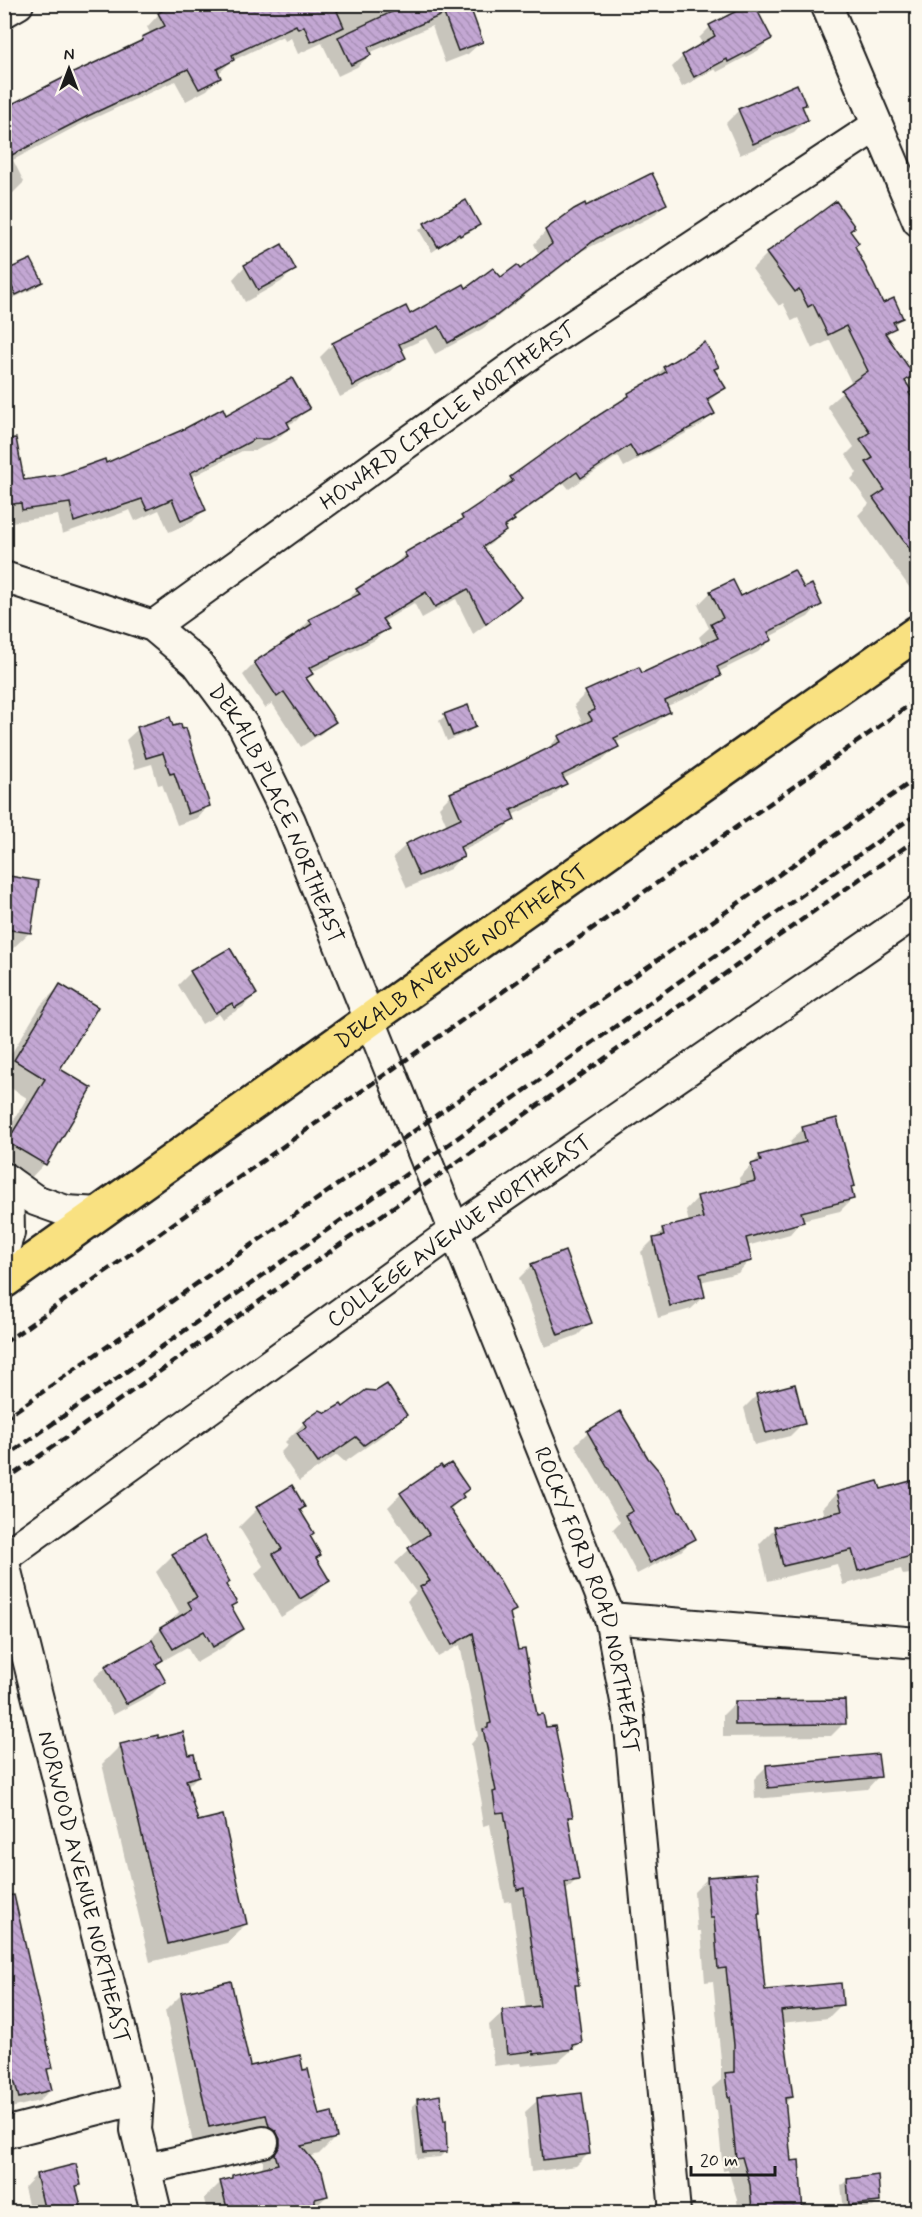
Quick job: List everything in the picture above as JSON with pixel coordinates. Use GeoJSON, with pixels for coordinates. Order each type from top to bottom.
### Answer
{"type":"FeatureCollection","features":[{"type":"Feature","properties":{"kind":"main road","name":"DEKALB AVENUE NORTHEAST"},"geometry":{"type":"LineString","coordinates":[[4,1281],[918,632]]}},
{"type":"Feature","properties":{"kind":"street"},"geometry":{"type":"LineString","coordinates":[[4,12],[18,4]]}},
{"type":"Feature","properties":{"kind":"street"},"geometry":{"type":"LineString","coordinates":[[826,4],[918,221]]}},
{"type":"Feature","properties":{"kind":"street","name":"HOWARD CIRCLE NORTHEAST"},"geometry":{"type":"LineString","coordinates":[[153,626],[536,350],[876,126]]}},
{"type":"Feature","properties":{"kind":"street"},"geometry":{"type":"LineString","coordinates":[[4,577],[153,626]]}},
{"type":"Feature","properties":{"kind":"street","name":"DEKALB PLACE NORTHEAST"},"geometry":{"type":"LineString","coordinates":[[153,626],[197,663],[243,725],[290,820],[370,1020]]}},
{"type":"Feature","properties":{"kind":"street","name":"COLLEGE AVENUE NORTHEAST"},"geometry":{"type":"LineString","coordinates":[[4,1557],[454,1231],[918,911]]}},
{"type":"Feature","properties":{"kind":"street","name":"ROCKY FORD ROAD NORTHEAST"},"geometry":{"type":"LineString","coordinates":[[370,1020],[610,1618],[629,1717],[675,2212]]}},
{"type":"Feature","properties":{"kind":"street"},"geometry":{"type":"LineString","coordinates":[[6,1180],[35,1200],[66,1211],[100,1213]]}},
{"type":"Feature","properties":{"kind":"street"},"geometry":{"type":"LineString","coordinates":[[4,1249],[9,1233],[6,1180]]}},
{"type":"Feature","properties":{"kind":"street","name":"NORWOOD AVENUE NORTHEAST"},"geometry":{"type":"LineString","coordinates":[[4,1563],[138,2099],[136,2130],[156,2212]]}},
{"type":"Feature","properties":{"kind":"street"},"geometry":{"type":"LineString","coordinates":[[610,1618],[918,1643]]}},
{"type":"Feature","properties":{"kind":"street"},"geometry":{"type":"LineString","coordinates":[[4,2133],[138,2099]]}},
{"type":"Feature","properties":{"kind":"street"},"geometry":{"type":"LineString","coordinates":[[145,2169],[263,2142]]}},
{"type":"Feature","properties":{"kind":"building"},"geometry":{"type":"Polygon","coordinates":[[[174,4],[349,4],[337,11],[344,27],[311,42],[304,26],[298,29],[296,25],[232,55],[234,60],[217,69],[221,78],[199,89],[188,69],[4,159],[4,108],[143,40],[142,37],[165,26],[158,13],[174,4]]]}},
{"type":"Feature","properties":{"kind":"building"},"geometry":{"type":"Polygon","coordinates":[[[391,4],[469,4],[483,42],[458,51],[444,14],[368,47],[371,55],[351,65],[338,37],[394,11],[391,4]]]}},
{"type":"Feature","properties":{"kind":"building"},"geometry":{"type":"Polygon","coordinates":[[[754,4],[772,39],[694,77],[682,55],[715,36],[709,25],[754,4]]]}},
{"type":"Feature","properties":{"kind":"building"},"geometry":{"type":"Polygon","coordinates":[[[797,84],[806,105],[802,106],[808,120],[753,144],[738,109],[797,84]]]}},
{"type":"Feature","properties":{"kind":"building"},"geometry":{"type":"Polygon","coordinates":[[[652,173],[667,204],[596,239],[496,316],[448,343],[439,326],[399,344],[406,358],[353,386],[332,343],[406,306],[410,314],[464,284],[466,288],[493,268],[501,277],[517,265],[520,269],[552,244],[545,230],[585,203],[586,206],[652,173]]]}},
{"type":"Feature","properties":{"kind":"building"},"geometry":{"type":"Polygon","coordinates":[[[466,200],[480,225],[438,247],[424,223],[466,200]]]}},
{"type":"Feature","properties":{"kind":"building"},"geometry":{"type":"Polygon","coordinates":[[[836,201],[855,227],[850,231],[859,243],[855,246],[883,303],[894,298],[903,318],[893,322],[896,328],[885,333],[914,375],[905,381],[912,391],[909,393],[918,405],[918,561],[873,498],[885,490],[866,462],[873,458],[860,439],[870,432],[841,390],[868,371],[846,326],[828,335],[813,304],[808,307],[799,289],[795,292],[766,253],[836,201]]]}},
{"type":"Feature","properties":{"kind":"building"},"geometry":{"type":"Polygon","coordinates":[[[282,244],[296,270],[258,290],[244,265],[282,244]]]}},
{"type":"Feature","properties":{"kind":"building"},"geometry":{"type":"Polygon","coordinates":[[[31,259],[43,282],[16,295],[4,271],[31,259]]]}},
{"type":"Feature","properties":{"kind":"building"},"geometry":{"type":"Polygon","coordinates":[[[705,342],[719,367],[714,369],[726,388],[707,399],[715,414],[637,457],[630,445],[581,478],[577,472],[513,518],[515,520],[504,527],[506,531],[483,547],[521,597],[486,624],[468,589],[435,607],[426,592],[382,619],[389,629],[309,668],[313,674],[306,678],[336,722],[314,736],[284,692],[277,697],[254,662],[312,624],[309,619],[360,594],[356,589],[407,557],[404,553],[463,519],[461,516],[513,481],[510,477],[577,429],[629,396],[628,393],[666,372],[663,367],[705,342]]]}},
{"type":"Feature","properties":{"kind":"building"},"geometry":{"type":"Polygon","coordinates":[[[292,378],[310,409],[287,422],[290,428],[269,439],[255,439],[190,473],[206,510],[181,521],[172,499],[147,510],[142,499],[74,522],[70,503],[22,510],[21,503],[4,505],[4,439],[16,438],[24,480],[60,475],[105,459],[106,463],[182,430],[223,408],[226,415],[292,378]]]}},
{"type":"Feature","properties":{"kind":"building"},"geometry":{"type":"Polygon","coordinates":[[[794,570],[804,588],[812,584],[822,605],[768,632],[772,640],[717,667],[721,676],[665,701],[670,712],[614,738],[619,747],[562,775],[567,784],[511,810],[515,820],[460,847],[464,857],[419,876],[405,844],[461,818],[450,793],[561,742],[558,736],[592,720],[588,713],[595,710],[585,691],[639,667],[642,673],[718,638],[711,624],[723,618],[710,591],[733,580],[741,596],[794,570]]]}},
{"type":"Feature","properties":{"kind":"building"},"geometry":{"type":"Polygon","coordinates":[[[468,705],[476,727],[453,736],[444,714],[468,705]]]}},
{"type":"Feature","properties":{"kind":"building"},"geometry":{"type":"Polygon","coordinates":[[[170,717],[173,726],[181,724],[182,729],[186,728],[210,806],[188,814],[174,773],[170,774],[163,753],[146,758],[137,727],[170,717]]]}},
{"type":"Feature","properties":{"kind":"building"},"geometry":{"type":"Polygon","coordinates":[[[4,875],[39,881],[31,933],[4,929],[4,875]]]}},
{"type":"Feature","properties":{"kind":"building"},"geometry":{"type":"Polygon","coordinates":[[[230,948],[257,994],[235,1008],[232,1003],[215,1013],[190,971],[230,948]]]}},
{"type":"Feature","properties":{"kind":"building"},"geometry":{"type":"Polygon","coordinates":[[[60,984],[98,1007],[60,1069],[92,1088],[46,1165],[7,1142],[45,1079],[14,1060],[60,984]]]}},
{"type":"Feature","properties":{"kind":"building"},"geometry":{"type":"Polygon","coordinates":[[[837,1118],[855,1186],[851,1187],[854,1199],[801,1212],[804,1222],[746,1238],[752,1261],[700,1274],[705,1297],[670,1306],[653,1238],[664,1236],[662,1228],[703,1218],[697,1196],[755,1181],[751,1164],[761,1161],[759,1155],[806,1142],[802,1127],[837,1118]]]}},
{"type":"Feature","properties":{"kind":"building"},"geometry":{"type":"Polygon","coordinates":[[[565,1251],[592,1323],[558,1335],[531,1264],[565,1251]]]}},
{"type":"Feature","properties":{"kind":"building"},"geometry":{"type":"Polygon","coordinates":[[[387,1384],[407,1415],[364,1445],[356,1437],[318,1463],[297,1433],[307,1427],[303,1422],[320,1410],[326,1413],[341,1404],[343,1407],[366,1390],[376,1391],[387,1384]]]}},
{"type":"Feature","properties":{"kind":"building"},"geometry":{"type":"Polygon","coordinates":[[[795,1384],[805,1424],[766,1433],[756,1394],[795,1384]]]}},
{"type":"Feature","properties":{"kind":"building"},"geometry":{"type":"Polygon","coordinates":[[[620,1411],[648,1458],[659,1471],[679,1512],[681,1511],[696,1539],[650,1563],[625,1515],[633,1511],[587,1431],[620,1411]]]}},
{"type":"Feature","properties":{"kind":"building"},"geometry":{"type":"Polygon","coordinates":[[[451,1463],[469,1489],[462,1494],[464,1497],[449,1508],[495,1573],[516,1610],[510,1613],[518,1650],[525,1649],[537,1715],[543,1714],[546,1727],[555,1726],[573,1817],[568,1817],[579,1880],[565,1882],[579,1985],[575,1985],[582,2043],[572,2045],[573,2049],[534,2054],[533,2051],[507,2054],[502,2010],[540,2006],[524,1888],[517,1890],[504,1812],[496,1813],[493,1792],[496,1791],[483,1729],[488,1728],[488,1724],[491,1723],[473,1633],[452,1645],[420,1587],[430,1581],[408,1548],[429,1534],[400,1493],[441,1465],[443,1468],[451,1463]]]}},
{"type":"Feature","properties":{"kind":"building"},"geometry":{"type":"Polygon","coordinates":[[[918,1479],[918,1554],[858,1571],[852,1550],[783,1566],[774,1527],[842,1511],[837,1492],[878,1481],[881,1489],[918,1479]]]}},
{"type":"Feature","properties":{"kind":"building"},"geometry":{"type":"Polygon","coordinates":[[[292,1485],[305,1507],[300,1510],[314,1533],[310,1536],[321,1555],[316,1558],[330,1581],[300,1599],[273,1554],[282,1549],[256,1507],[292,1485]]]}},
{"type":"Feature","properties":{"kind":"building"},"geometry":{"type":"Polygon","coordinates":[[[204,1536],[230,1582],[226,1585],[237,1603],[231,1606],[244,1629],[213,1647],[204,1631],[173,1649],[160,1628],[192,1609],[188,1602],[197,1597],[172,1554],[204,1536]]]}},
{"type":"Feature","properties":{"kind":"building"},"geometry":{"type":"Polygon","coordinates":[[[152,1640],[163,1660],[156,1664],[166,1682],[126,1704],[105,1666],[152,1640]]]}},
{"type":"Feature","properties":{"kind":"building"},"geometry":{"type":"Polygon","coordinates":[[[845,1700],[846,1724],[735,1725],[735,1701],[845,1700]]]}},
{"type":"Feature","properties":{"kind":"building"},"geometry":{"type":"Polygon","coordinates":[[[183,1732],[189,1755],[194,1754],[199,1776],[186,1780],[198,1821],[223,1815],[247,1924],[168,1944],[120,1744],[183,1732]]]}},
{"type":"Feature","properties":{"kind":"building"},"geometry":{"type":"Polygon","coordinates":[[[878,1754],[881,1777],[768,1788],[766,1765],[878,1754]]]}},
{"type":"Feature","properties":{"kind":"building"},"geometry":{"type":"Polygon","coordinates":[[[757,1873],[765,1990],[841,1983],[843,2005],[781,2011],[793,2097],[785,2098],[791,2161],[799,2160],[803,2212],[752,2212],[750,2185],[742,2157],[736,2158],[730,2097],[728,2097],[725,2073],[734,2072],[734,2045],[726,1968],[718,1969],[714,1918],[710,1918],[707,1877],[757,1873]]]}},
{"type":"Feature","properties":{"kind":"building"},"geometry":{"type":"Polygon","coordinates":[[[14,1895],[53,2068],[47,2069],[52,2090],[19,2098],[4,2042],[4,1896],[14,1895]]]}},
{"type":"Feature","properties":{"kind":"building"},"geometry":{"type":"Polygon","coordinates":[[[231,1981],[250,2066],[300,2055],[303,2070],[308,2069],[319,2115],[332,2112],[337,2138],[301,2146],[322,2171],[328,2196],[315,2199],[315,2203],[275,2212],[228,2212],[220,2181],[232,2178],[232,2175],[278,2164],[275,2154],[280,2146],[280,2139],[276,2131],[269,2126],[266,2115],[209,2127],[181,1993],[231,1981]]]}},
{"type":"Feature","properties":{"kind":"building"},"geometry":{"type":"Polygon","coordinates":[[[582,2093],[590,2154],[543,2160],[537,2098],[582,2093]]]}},
{"type":"Feature","properties":{"kind":"building"},"geometry":{"type":"Polygon","coordinates":[[[440,2095],[444,2121],[446,2120],[447,2152],[423,2153],[417,2099],[440,2095]]]}},
{"type":"Feature","properties":{"kind":"building"},"geometry":{"type":"Polygon","coordinates":[[[76,2164],[81,2185],[76,2186],[81,2206],[45,2212],[36,2174],[76,2164]]]}},
{"type":"Feature","properties":{"kind":"building"},"geometry":{"type":"Polygon","coordinates":[[[878,2175],[880,2202],[849,2205],[847,2179],[878,2175]]]}},
{"type":"Feature","properties":{"kind":"railway"},"geometry":{"type":"LineString","coordinates":[[4,1343],[918,699]]}},
{"type":"Feature","properties":{"kind":"railway"},"geometry":{"type":"LineString","coordinates":[[4,1419],[918,777]]}},
{"type":"Feature","properties":{"kind":"railway"},"geometry":{"type":"LineString","coordinates":[[4,1458],[918,813]]}},
{"type":"Feature","properties":{"kind":"railway"},"geometry":{"type":"LineString","coordinates":[[4,1481],[918,838]]}}]}
